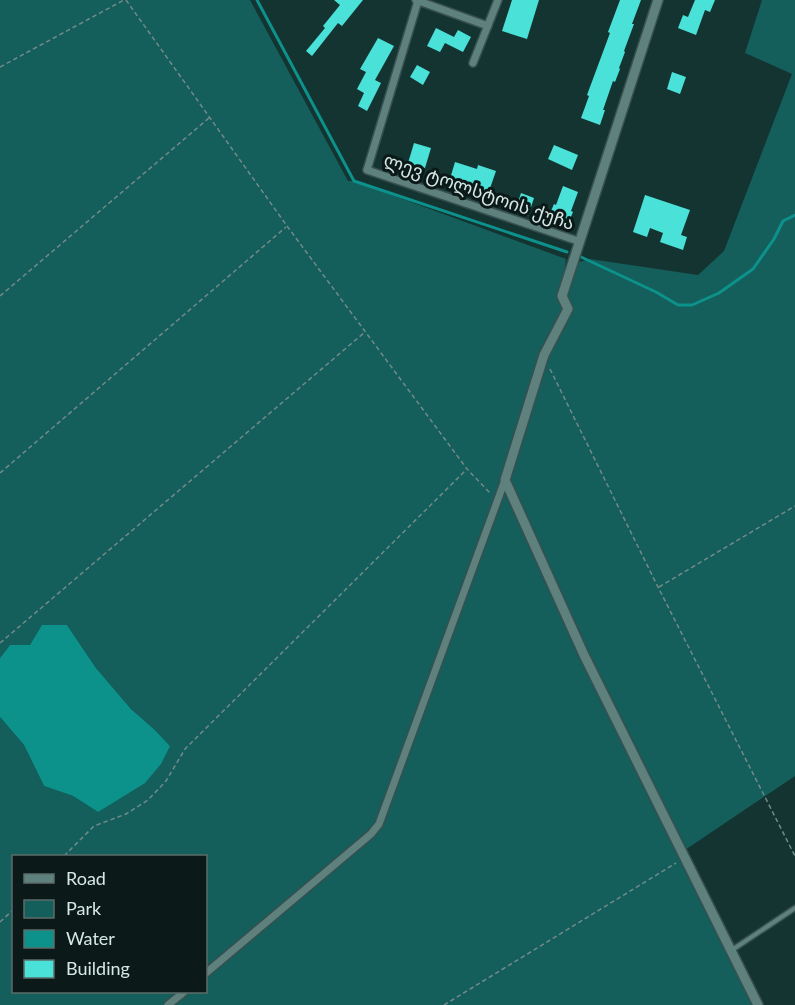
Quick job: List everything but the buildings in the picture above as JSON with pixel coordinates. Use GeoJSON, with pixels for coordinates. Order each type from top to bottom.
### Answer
{"type":"FeatureCollection","features":[{"type":"Feature","properties":{"kind":"street"},"geometry":{"type":"LineString","coordinates":[[417,0],[488,26]]}},
{"type":"Feature","properties":{"kind":"street","name":"ლევ ტოლსტოის ქუჩა"},"geometry":{"type":"LineString","coordinates":[[417,0],[367,170],[578,241]]}},
{"type":"Feature","properties":{"kind":"street"},"geometry":{"type":"LineString","coordinates":[[473,63],[498,0]]}},
{"type":"Feature","properties":{"kind":"street"},"geometry":{"type":"LineString","coordinates":[[207,973],[371,834],[379,824],[505,480],[543,355],[568,309],[562,296],[578,241],[658,0]]}},
{"type":"Feature","properties":{"kind":"street"},"geometry":{"type":"LineString","coordinates":[[505,480],[584,655],[758,1005]]}},
{"type":"Feature","properties":{"kind":"street"},"geometry":{"type":"LineString","coordinates":[[168,1005],[183,993]]}},
{"type":"Feature","properties":{"kind":"lane"},"geometry":{"type":"LineString","coordinates":[[731,951],[795,909]]}},
{"type":"Feature","properties":{"kind":"path"},"geometry":{"type":"LineString","coordinates":[[0,67],[125,0],[287,226],[467,469],[497,500]]}},
{"type":"Feature","properties":{"kind":"path"},"geometry":{"type":"LineString","coordinates":[[0,296],[210,118]]}},
{"type":"Feature","properties":{"kind":"path"},"geometry":{"type":"LineString","coordinates":[[0,473],[287,226]]}},
{"type":"Feature","properties":{"kind":"path"},"geometry":{"type":"LineString","coordinates":[[0,643],[366,332]]}},
{"type":"Feature","properties":{"kind":"path"},"geometry":{"type":"LineString","coordinates":[[543,355],[795,856]]}},
{"type":"Feature","properties":{"kind":"path"},"geometry":{"type":"LineString","coordinates":[[65,855],[94,826],[126,814],[148,800],[166,781],[185,749],[467,469]]}},
{"type":"Feature","properties":{"kind":"path"},"geometry":{"type":"LineString","coordinates":[[658,587],[795,506]]}},
{"type":"Feature","properties":{"kind":"path"},"geometry":{"type":"LineString","coordinates":[[444,1005],[684,857]]}},
{"type":"Feature","properties":{"kind":"path"},"geometry":{"type":"LineString","coordinates":[[0,922],[12,911]]}},
{"type":"Feature","properties":{"kind":"green space"},"geometry":{"type":"Polygon","coordinates":[[[0,0],[250,0],[348,181],[354,181],[566,259],[562,295],[575,263],[590,259],[698,275],[724,251],[792,74],[745,53],[762,0],[795,0],[795,776],[682,852],[758,1005],[0,1005],[0,717],[24,745],[44,786],[73,796],[98,812],[170,746],[131,709],[96,668],[67,625],[30,645],[10,645],[0,658],[0,0]]]}},
{"type":"Feature","properties":{"kind":"water"},"geometry":{"type":"Polygon","coordinates":[[[42,625],[67,625],[96,668],[131,709],[170,746],[161,764],[145,783],[98,812],[73,796],[44,786],[24,745],[0,717],[0,658],[10,645],[30,645],[42,625]]]}},
{"type":"Feature","properties":{"kind":"waterway"},"geometry":{"type":"LineString","coordinates":[[257,0],[354,181],[567,252]]}},
{"type":"Feature","properties":{"kind":"waterway"},"geometry":{"type":"LineString","coordinates":[[581,257],[656,292],[678,305],[692,305],[719,293],[753,269],[774,239],[783,221],[795,215]]}}]}
